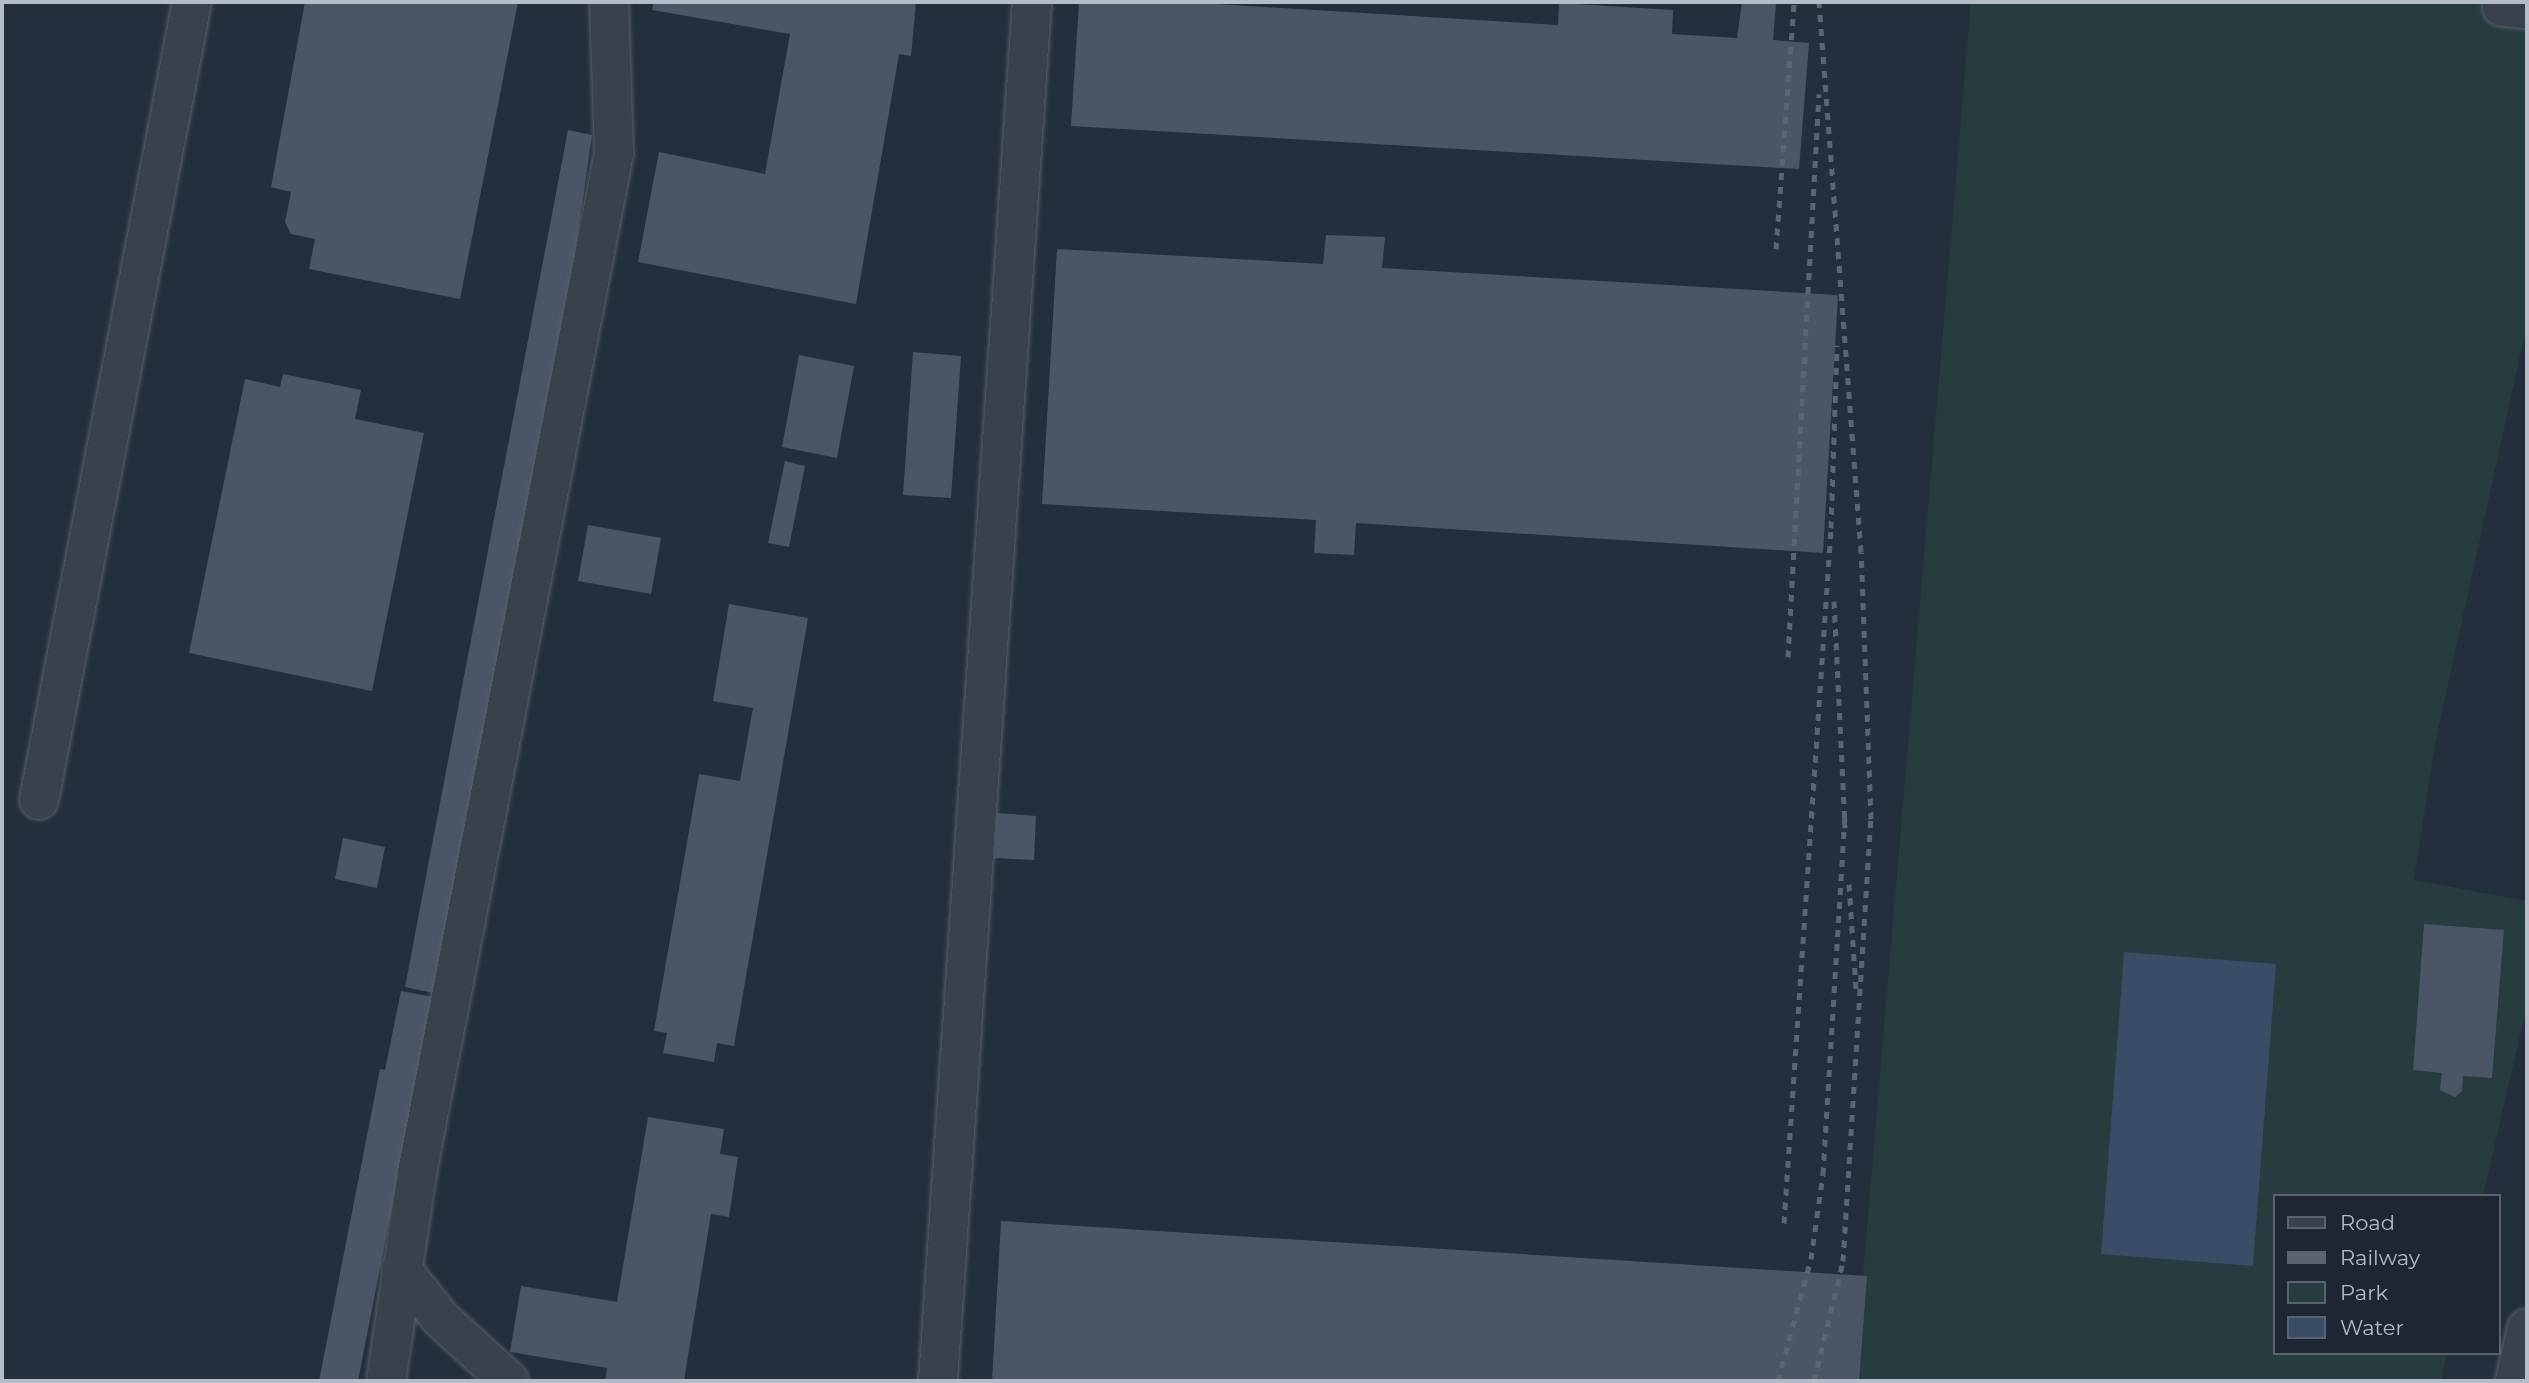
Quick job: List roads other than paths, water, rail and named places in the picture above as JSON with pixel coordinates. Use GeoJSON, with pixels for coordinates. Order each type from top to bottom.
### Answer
{"type":"FeatureCollection","features":[{"type":"Feature","properties":{"kind":"lane"},"geometry":{"type":"LineString","coordinates":[[39,800],[192,2]]}},
{"type":"Feature","properties":{"kind":"lane"},"geometry":{"type":"LineString","coordinates":[[386,1381],[401,1269],[614,153],[609,2]]}},
{"type":"Feature","properties":{"kind":"lane"},"geometry":{"type":"LineString","coordinates":[[938,1381],[1032,2]]}},
{"type":"Feature","properties":{"kind":"lane"},"geometry":{"type":"LineString","coordinates":[[401,1269],[441,1319],[509,1381]]}},
{"type":"Feature","properties":{"kind":"lane"},"geometry":{"type":"LineString","coordinates":[[2515,1381],[2527,1328]]}},
{"type":"Feature","properties":{"kind":"water"},"geometry":{"type":"Polygon","coordinates":[[[2124,952],[2276,964],[2253,1266],[2101,1254],[2124,952]]]}},
{"type":"Feature","properties":{"kind":"railway"},"geometry":{"type":"LineString","coordinates":[[1776,249],[1794,2]]}},
{"type":"Feature","properties":{"kind":"railway"},"geometry":{"type":"LineString","coordinates":[[1814,1381],[1843,1261],[1871,819],[1861,552],[1819,2]]}},
{"type":"Feature","properties":{"kind":"railway"},"geometry":{"type":"LineString","coordinates":[[1788,657],[1819,94]]}},
{"type":"Feature","properties":{"kind":"railway"},"geometry":{"type":"LineString","coordinates":[[1784,1223],[1831,528],[1837,345]]}},
{"type":"Feature","properties":{"kind":"railway"},"geometry":{"type":"LineString","coordinates":[[1834,601],[1845,828]]}},
{"type":"Feature","properties":{"kind":"railway"},"geometry":{"type":"LineString","coordinates":[[1778,1381],[1811,1259],[1823,1174],[1845,818]]}},
{"type":"Feature","properties":{"kind":"railway"},"geometry":{"type":"LineString","coordinates":[[1849,884],[1856,989]]}}]}
